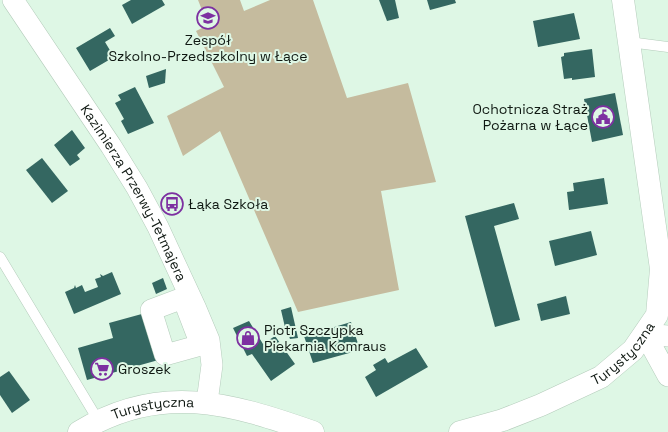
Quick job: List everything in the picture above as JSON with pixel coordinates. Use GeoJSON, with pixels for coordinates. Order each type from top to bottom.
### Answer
{"type":"FeatureCollection","features":[{"type":"Feature","properties":{"kind":"main road","name":"Turystyczna"},"geometry":{"type":"LineString","coordinates":[[460,432],[503,420],[535,408],[602,377],[633,350],[657,315],[661,268],[623,0]]}},
{"type":"Feature","properties":{"kind":"main road","name":"Turystyczna"},"geometry":{"type":"LineString","coordinates":[[79,432],[98,420],[140,405],[183,401],[207,402],[260,413],[285,427]]}},
{"type":"Feature","properties":{"kind":"main road"},"geometry":{"type":"LineString","coordinates":[[285,427],[313,432]]}},
{"type":"Feature","properties":{"kind":"street","name":"Kazimierza Przerwy-Tetmajera"},"geometry":{"type":"LineString","coordinates":[[13,0],[111,146],[137,188],[158,228],[209,340],[212,365],[207,402]]}},
{"type":"Feature","properties":{"kind":"street"},"geometry":{"type":"LineString","coordinates":[[645,334],[668,336]]}},
{"type":"Feature","properties":{"kind":"street"},"geometry":{"type":"LineString","coordinates":[[645,334],[668,376]]}},
{"type":"Feature","properties":{"kind":"lane"},"geometry":{"type":"LineString","coordinates":[[629,42],[668,47]]}},
{"type":"Feature","properties":{"kind":"lane"},"geometry":{"type":"LineString","coordinates":[[0,257],[98,420]]}},
{"type":"Feature","properties":{"kind":"shaded area"},"geometry":{"type":"Polygon","coordinates":[[[198,0],[240,0],[244,11],[270,0],[313,0],[347,98],[408,83],[436,182],[381,191],[399,290],[298,312],[220,131],[183,156],[167,116],[224,87],[196,31],[208,25],[198,0]]]}},
{"type":"Feature","properties":{"kind":"building"},"geometry":{"type":"Polygon","coordinates":[[[131,0],[162,0],[165,5],[132,24],[122,5],[131,0]]]}},
{"type":"Feature","properties":{"kind":"building"},"geometry":{"type":"Polygon","coordinates":[[[379,0],[395,0],[399,18],[387,21],[379,0]]]}},
{"type":"Feature","properties":{"kind":"building"},"geometry":{"type":"Polygon","coordinates":[[[427,0],[455,0],[456,3],[430,10],[427,0]]]}},
{"type":"Feature","properties":{"kind":"building"},"geometry":{"type":"Polygon","coordinates":[[[574,13],[580,39],[538,47],[533,21],[574,13]]]}},
{"type":"Feature","properties":{"kind":"building"},"geometry":{"type":"Polygon","coordinates":[[[110,28],[115,36],[105,42],[114,57],[90,71],[76,48],[110,28]]]}},
{"type":"Feature","properties":{"kind":"building"},"geometry":{"type":"Polygon","coordinates":[[[592,49],[595,77],[572,80],[572,78],[564,79],[561,57],[564,56],[564,53],[592,49]]]}},
{"type":"Feature","properties":{"kind":"building"},"geometry":{"type":"Polygon","coordinates":[[[166,69],[165,83],[149,88],[146,76],[166,69]]]}},
{"type":"Feature","properties":{"kind":"building"},"geometry":{"type":"Polygon","coordinates":[[[135,87],[154,123],[128,134],[121,121],[124,119],[115,103],[121,100],[118,95],[135,87]]]}},
{"type":"Feature","properties":{"kind":"building","name":"Ochotnicza Straż Pożarna w Łące"},"geometry":{"type":"Polygon","coordinates":[[[615,93],[623,135],[592,142],[584,99],[615,93]]]}},
{"type":"Feature","properties":{"kind":"building"},"geometry":{"type":"Polygon","coordinates":[[[72,130],[85,148],[77,155],[80,159],[70,166],[54,145],[72,130]]]}},
{"type":"Feature","properties":{"kind":"building"},"geometry":{"type":"Polygon","coordinates":[[[42,158],[68,191],[52,203],[26,170],[42,158]]]}},
{"type":"Feature","properties":{"kind":"building"},"geometry":{"type":"Polygon","coordinates":[[[604,178],[608,204],[569,210],[567,192],[574,191],[573,183],[604,178]]]}},
{"type":"Feature","properties":{"kind":"building"},"geometry":{"type":"Polygon","coordinates":[[[514,203],[519,219],[494,226],[520,320],[495,327],[465,216],[514,203]]]}},
{"type":"Feature","properties":{"kind":"building"},"geometry":{"type":"Polygon","coordinates":[[[591,231],[597,255],[555,266],[549,241],[591,231]]]}},
{"type":"Feature","properties":{"kind":"building"},"geometry":{"type":"Polygon","coordinates":[[[112,272],[121,294],[74,314],[65,292],[74,288],[75,285],[76,288],[82,285],[85,292],[98,287],[95,279],[101,277],[100,274],[103,276],[112,272]]]}},
{"type":"Feature","properties":{"kind":"building"},"geometry":{"type":"Polygon","coordinates":[[[163,278],[167,289],[156,294],[152,283],[163,278]]]}},
{"type":"Feature","properties":{"kind":"building"},"geometry":{"type":"Polygon","coordinates":[[[566,296],[570,314],[541,321],[537,304],[566,296]]]}},
{"type":"Feature","properties":{"kind":"building"},"geometry":{"type":"Polygon","coordinates":[[[291,307],[298,338],[290,339],[289,336],[287,336],[281,310],[291,307]]]}},
{"type":"Feature","properties":{"kind":"building"},"geometry":{"type":"Polygon","coordinates":[[[149,312],[162,359],[87,380],[78,348],[113,338],[109,323],[149,312]]]}},
{"type":"Feature","properties":{"kind":"building"},"geometry":{"type":"Polygon","coordinates":[[[249,321],[263,344],[275,336],[295,364],[271,381],[252,354],[247,356],[233,328],[249,321]]]}},
{"type":"Feature","properties":{"kind":"building"},"geometry":{"type":"Polygon","coordinates":[[[351,322],[360,350],[313,363],[304,336],[351,322]]]}},
{"type":"Feature","properties":{"kind":"building"},"geometry":{"type":"Polygon","coordinates":[[[416,348],[428,367],[376,397],[365,377],[376,370],[373,365],[385,358],[388,363],[416,348]]]}},
{"type":"Feature","properties":{"kind":"building"},"geometry":{"type":"Polygon","coordinates":[[[9,371],[30,400],[12,413],[0,395],[0,377],[9,371]]]}},
{"type":"Feature","properties":{"kind":"place","name":"Zespół Szkolno-Przedszkolny w Łące"},"geometry":{"type":"Point","coordinates":[208,18]}},
{"type":"Feature","properties":{"kind":"place","name":"Ochotnicza Straż Pożarna w Łące"},"geometry":{"type":"Point","coordinates":[603,117]}},
{"type":"Feature","properties":{"kind":"place","name":"Łąka Szkoła"},"geometry":{"type":"Point","coordinates":[172,204]}},
{"type":"Feature","properties":{"kind":"place","name":"Piotr Szczypka Piekarnia Komraus"},"geometry":{"type":"Point","coordinates":[248,338]}},
{"type":"Feature","properties":{"kind":"place","name":"Groszek"},"geometry":{"type":"Point","coordinates":[102,369]}}]}
